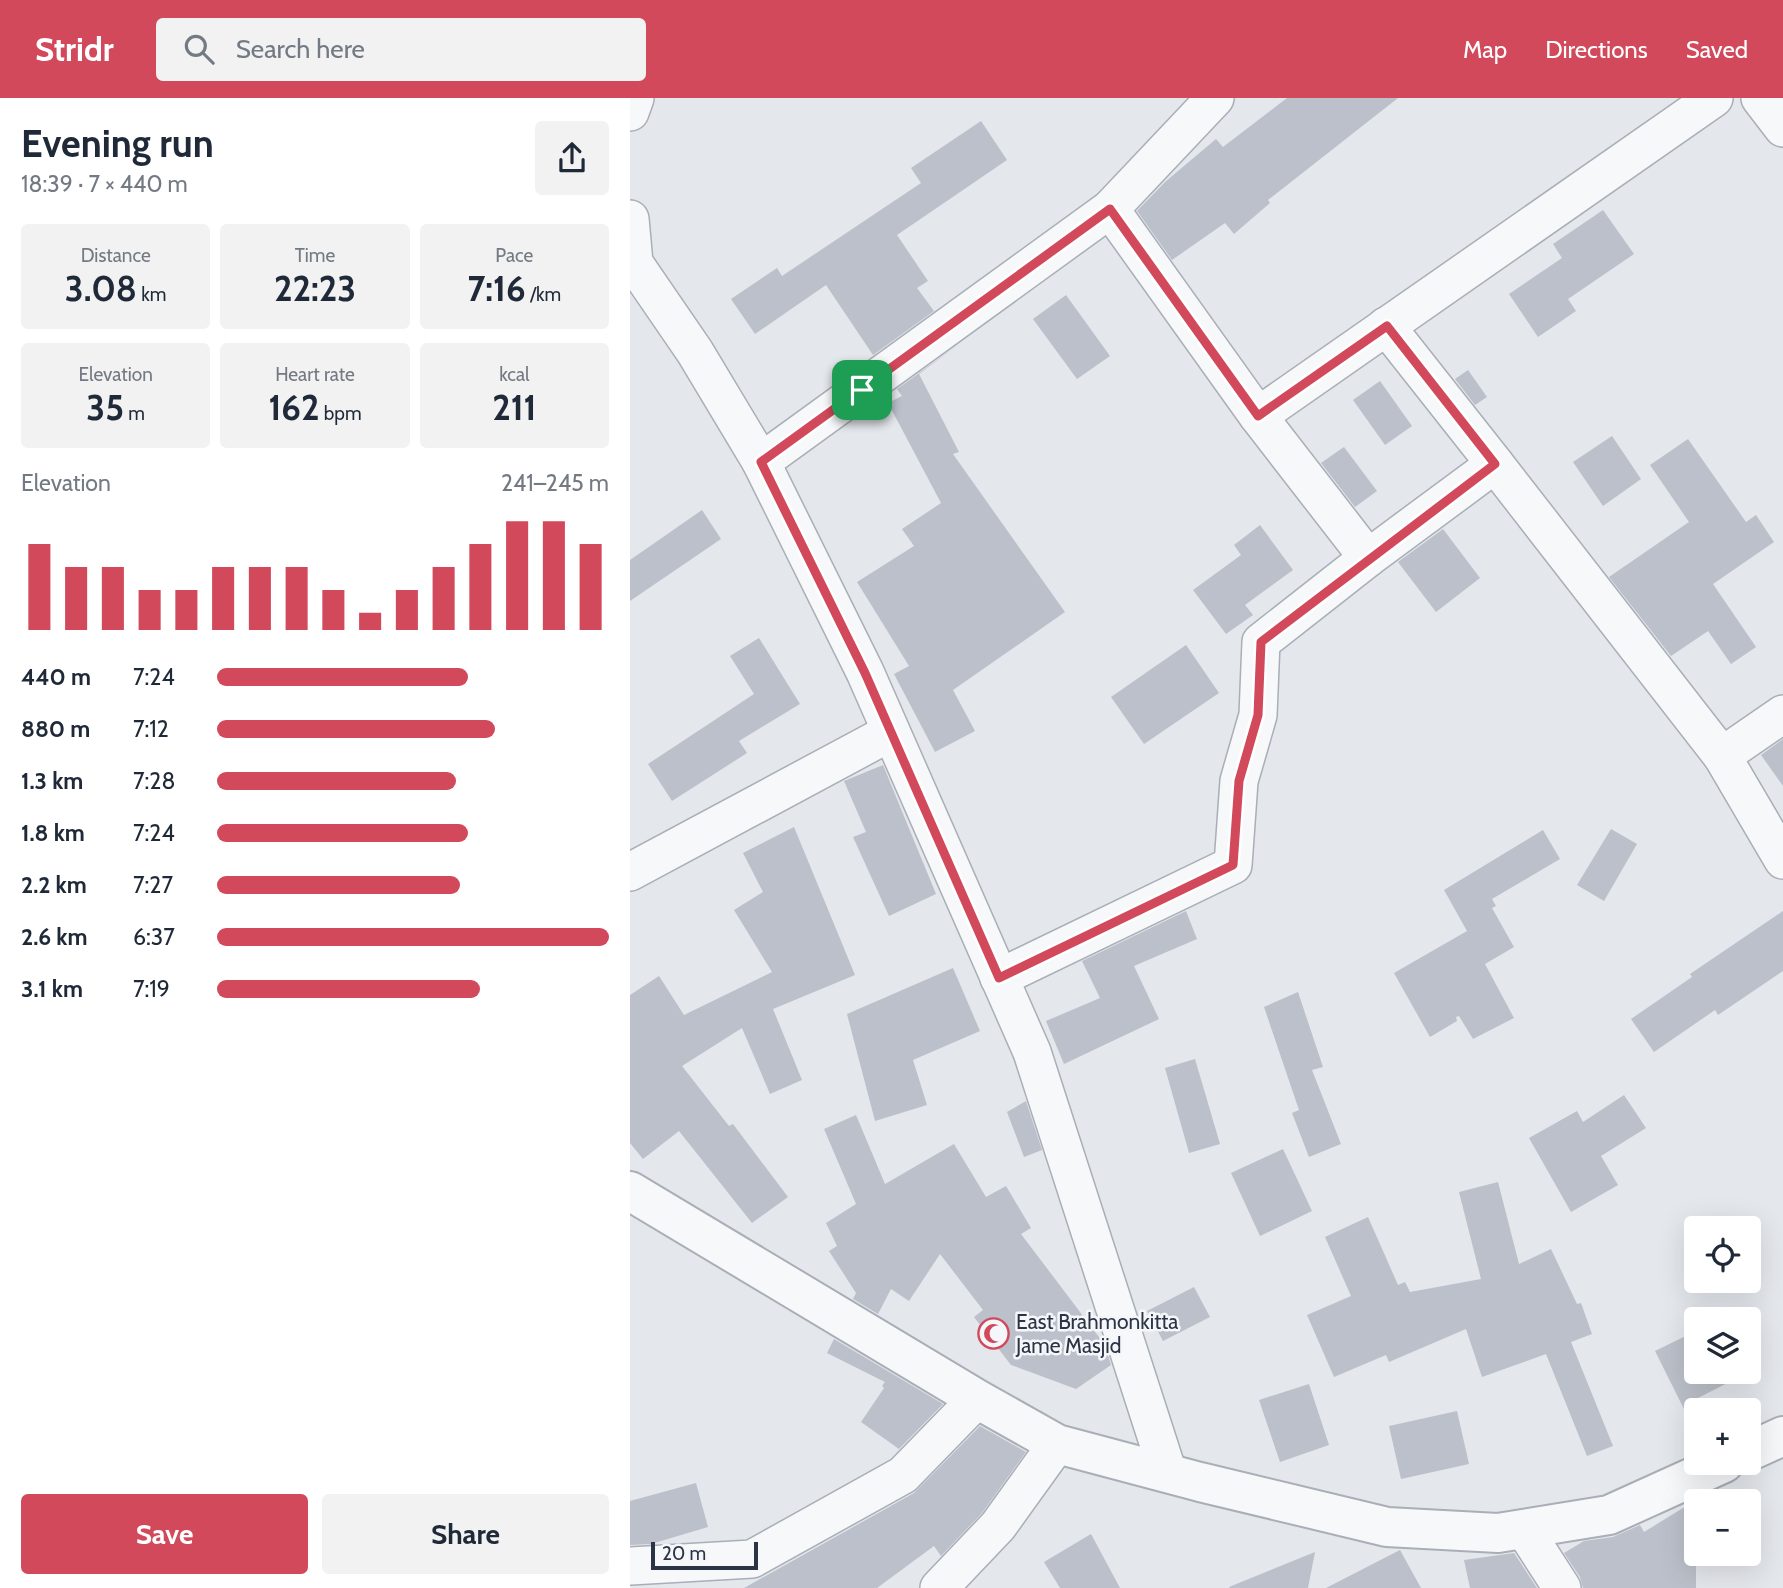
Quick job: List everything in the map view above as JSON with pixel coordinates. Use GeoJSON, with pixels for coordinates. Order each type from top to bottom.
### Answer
{"type":"FeatureCollection","features":[{"type":"Feature","properties":{"kind":"street"},"geometry":{"type":"LineString","coordinates":[[630,112],[635,98]]}},
{"type":"Feature","properties":{"kind":"street"},"geometry":{"type":"LineString","coordinates":[[761,462],[1110,209],[1215,98]]}},
{"type":"Feature","properties":{"kind":"street"},"geometry":{"type":"LineString","coordinates":[[1258,416],[1714,98]]}},
{"type":"Feature","properties":{"kind":"street"},"geometry":{"type":"LineString","coordinates":[[1760,98],[1783,128]]}},
{"type":"Feature","properties":{"kind":"street"},"geometry":{"type":"LineString","coordinates":[[1110,209],[1258,416],[1368,558]]}},
{"type":"Feature","properties":{"kind":"street"},"geometry":{"type":"LineString","coordinates":[[630,219],[634,263],[695,352],[761,462],[891,732],[1032,1052],[1168,1474]]}},
{"type":"Feature","properties":{"kind":"street"},"geometry":{"type":"LineString","coordinates":[[1387,326],[1722,756],[1783,860]]}},
{"type":"Feature","properties":{"kind":"street"},"geometry":{"type":"LineString","coordinates":[[999,978],[1233,865],[1239,781],[1258,715],[1261,642],[1495,464]]}},
{"type":"Feature","properties":{"kind":"street"},"geometry":{"type":"LineString","coordinates":[[1722,756],[1783,715]]}},
{"type":"Feature","properties":{"kind":"street"},"geometry":{"type":"LineString","coordinates":[[630,872],[891,732]]}},
{"type":"Feature","properties":{"kind":"street"},"geometry":{"type":"LineString","coordinates":[[630,1191],[1057,1444],[1168,1474],[1387,1527],[1498,1533],[1609,1515],[1697,1475]]}},
{"type":"Feature","properties":{"kind":"street"},"geometry":{"type":"LineString","coordinates":[[630,1566],[752,1559],[903,1475],[977,1399]]}},
{"type":"Feature","properties":{"kind":"street"},"geometry":{"type":"LineString","coordinates":[[1761,1446],[1783,1436]]}},
{"type":"Feature","properties":{"kind":"street"},"geometry":{"type":"LineString","coordinates":[[939,1588],[998,1526],[1057,1444]]}},
{"type":"Feature","properties":{"kind":"street"},"geometry":{"type":"LineString","coordinates":[[1524,1529],[1562,1588]]}},
{"type":"Feature","properties":{"kind":"building"},"geometry":{"type":"Polygon","coordinates":[[[1287,98],[1398,98],[1268,200],[1270,203],[1234,234],[1225,223],[1172,260],[1137,211],[1165,182],[1216,139],[1223,147],[1287,98]]]}},
{"type":"Feature","properties":{"kind":"building"},"geometry":{"type":"Polygon","coordinates":[[[981,121],[1007,160],[897,235],[928,281],[917,288],[934,311],[873,355],[826,285],[755,334],[731,299],[777,268],[782,276],[921,183],[911,168],[981,121]]]}},
{"type":"Feature","properties":{"kind":"building"},"geometry":{"type":"Polygon","coordinates":[[[1603,210],[1634,254],[1568,299],[1576,311],[1538,337],[1509,294],[1562,258],[1553,244],[1603,210]]]}},
{"type":"Feature","properties":{"kind":"building"},"geometry":{"type":"Polygon","coordinates":[[[1066,295],[1110,356],[1077,379],[1033,319],[1066,295]]]}},
{"type":"Feature","properties":{"kind":"building"},"geometry":{"type":"Polygon","coordinates":[[[958,345],[919,374],[959,452],[953,454],[1065,612],[953,690],[975,731],[935,752],[894,674],[909,666],[857,582],[914,546],[902,529],[941,503],[888,403],[902,396],[897,389],[958,345]]]}},
{"type":"Feature","properties":{"kind":"building"},"geometry":{"type":"Polygon","coordinates":[[[1468,370],[1487,397],[1475,405],[1455,379],[1468,370]]]}},
{"type":"Feature","properties":{"kind":"building"},"geometry":{"type":"Polygon","coordinates":[[[1380,381],[1412,426],[1385,445],[1353,400],[1380,381]]]}},
{"type":"Feature","properties":{"kind":"building"},"geometry":{"type":"Polygon","coordinates":[[[1612,436],[1641,479],[1603,506],[1573,462],[1612,436]]]}},
{"type":"Feature","properties":{"kind":"building"},"geometry":{"type":"Polygon","coordinates":[[[1688,439],[1746,522],[1756,515],[1774,542],[1713,584],[1756,647],[1731,664],[1708,631],[1671,656],[1609,577],[1689,522],[1650,465],[1688,439]]]}},
{"type":"Feature","properties":{"kind":"building"},"geometry":{"type":"Polygon","coordinates":[[[1344,447],[1377,491],[1355,507],[1321,463],[1344,447]]]}},
{"type":"Feature","properties":{"kind":"building"},"geometry":{"type":"Polygon","coordinates":[[[702,510],[721,539],[630,601],[630,560],[702,510]]]}},
{"type":"Feature","properties":{"kind":"building"},"geometry":{"type":"Polygon","coordinates":[[[1260,525],[1293,570],[1245,605],[1253,615],[1226,634],[1193,590],[1241,555],[1234,545],[1260,525]]]}},
{"type":"Feature","properties":{"kind":"building"},"geometry":{"type":"Polygon","coordinates":[[[1443,529],[1480,578],[1436,612],[1398,562],[1443,529]]]}},
{"type":"Feature","properties":{"kind":"building"},"geometry":{"type":"Polygon","coordinates":[[[759,638],[800,704],[739,741],[747,753],[672,801],[648,764],[754,694],[730,656],[759,638]]]}},
{"type":"Feature","properties":{"kind":"building"},"geometry":{"type":"Polygon","coordinates":[[[1186,645],[1219,693],[1144,744],[1111,697],[1186,645]]]}},
{"type":"Feature","properties":{"kind":"building"},"geometry":{"type":"Polygon","coordinates":[[[1783,739],[1783,786],[1761,755],[1783,739]]]}},
{"type":"Feature","properties":{"kind":"building"},"geometry":{"type":"Polygon","coordinates":[[[883,765],[936,894],[889,916],[853,837],[866,832],[844,781],[883,765]]]}},
{"type":"Feature","properties":{"kind":"building"},"geometry":{"type":"Polygon","coordinates":[[[794,827],[855,975],[773,1009],[802,1080],[770,1094],[742,1028],[682,1066],[729,1126],[733,1124],[788,1197],[752,1223],[679,1131],[643,1159],[630,1143],[630,995],[659,976],[684,1015],[772,972],[734,910],[763,892],[743,853],[794,827]]]}},
{"type":"Feature","properties":{"kind":"building"},"geometry":{"type":"Polygon","coordinates":[[[1611,829],[1637,844],[1604,901],[1577,885],[1611,829]]]}},
{"type":"Feature","properties":{"kind":"building"},"geometry":{"type":"Polygon","coordinates":[[[1543,830],[1560,859],[1492,899],[1496,906],[1492,908],[1514,947],[1485,964],[1514,1018],[1473,1039],[1459,1016],[1456,1017],[1457,1021],[1430,1037],[1394,973],[1467,931],[1444,890],[1543,830]]]}},
{"type":"Feature","properties":{"kind":"building"},"geometry":{"type":"Polygon","coordinates":[[[1186,911],[1197,939],[1134,966],[1159,1019],[1064,1064],[1046,1021],[1100,998],[1082,961],[1186,911]]]}},
{"type":"Feature","properties":{"kind":"building"},"geometry":{"type":"Polygon","coordinates":[[[1783,911],[1783,971],[1718,1015],[1715,1010],[1654,1052],[1631,1019],[1692,977],[1690,974],[1783,911]]]}},
{"type":"Feature","properties":{"kind":"building"},"geometry":{"type":"Polygon","coordinates":[[[953,968],[980,1031],[913,1060],[927,1105],[875,1121],[847,1014],[953,968]]]}},
{"type":"Feature","properties":{"kind":"building"},"geometry":{"type":"Polygon","coordinates":[[[1298,992],[1323,1067],[1312,1070],[1341,1144],[1309,1157],[1292,1113],[1299,1110],[1264,1007],[1298,992]]]}},
{"type":"Feature","properties":{"kind":"building"},"geometry":{"type":"Polygon","coordinates":[[[1195,1059],[1220,1144],[1189,1153],[1165,1068],[1195,1059]]]}},
{"type":"Feature","properties":{"kind":"building"},"geometry":{"type":"Polygon","coordinates":[[[1624,1095],[1646,1128],[1601,1156],[1618,1185],[1571,1212],[1529,1138],[1577,1111],[1583,1122],[1624,1095]]]}},
{"type":"Feature","properties":{"kind":"building"},"geometry":{"type":"Polygon","coordinates":[[[1026,1101],[1042,1150],[1024,1157],[1007,1112],[1026,1101]]]}},
{"type":"Feature","properties":{"kind":"building"},"geometry":{"type":"Polygon","coordinates":[[[856,1115],[885,1184],[954,1144],[986,1197],[1006,1186],[1031,1228],[1021,1234],[1105,1345],[1111,1365],[1076,1389],[1011,1365],[974,1317],[983,1310],[940,1254],[909,1301],[891,1289],[878,1314],[853,1299],[856,1293],[829,1251],[837,1246],[826,1223],[856,1204],[824,1129],[856,1115]]]}},
{"type":"Feature","properties":{"kind":"building"},"geometry":{"type":"Polygon","coordinates":[[[1283,1149],[1312,1211],[1260,1236],[1231,1173],[1283,1149]]]}},
{"type":"Feature","properties":{"kind":"building"},"geometry":{"type":"Polygon","coordinates":[[[1498,1182],[1519,1264],[1551,1249],[1577,1304],[1581,1303],[1592,1334],[1571,1342],[1613,1446],[1587,1456],[1546,1354],[1482,1377],[1466,1329],[1389,1362],[1386,1355],[1334,1377],[1307,1315],[1351,1296],[1325,1237],[1368,1217],[1398,1285],[1405,1282],[1410,1292],[1481,1279],[1459,1192],[1498,1182]]]}},
{"type":"Feature","properties":{"kind":"building"},"geometry":{"type":"Polygon","coordinates":[[[1194,1287],[1210,1317],[1163,1341],[1147,1311],[1194,1287]]]}},
{"type":"Feature","properties":{"kind":"building"},"geometry":{"type":"Polygon","coordinates":[[[1684,1337],[1684,1384],[1725,1384],[1698,1398],[1684,1398],[1684,1409],[1655,1351],[1684,1337]]]}},
{"type":"Feature","properties":{"kind":"building"},"geometry":{"type":"Polygon","coordinates":[[[834,1339],[943,1404],[899,1449],[861,1422],[884,1388],[882,1386],[885,1382],[827,1353],[834,1339]]]}},
{"type":"Feature","properties":{"kind":"building"},"geometry":{"type":"Polygon","coordinates":[[[1309,1384],[1329,1445],[1280,1462],[1259,1400],[1309,1384]]]}},
{"type":"Feature","properties":{"kind":"building"},"geometry":{"type":"Polygon","coordinates":[[[1457,1411],[1469,1464],[1401,1479],[1389,1426],[1457,1411]]]}},
{"type":"Feature","properties":{"kind":"building"},"geometry":{"type":"Polygon","coordinates":[[[980,1426],[1026,1452],[982,1513],[941,1556],[934,1546],[877,1588],[744,1588],[914,1493],[980,1426]]]}},
{"type":"Feature","properties":{"kind":"building"},"geometry":{"type":"Polygon","coordinates":[[[696,1483],[708,1527],[651,1544],[630,1545],[630,1501],[696,1483]]]}},
{"type":"Feature","properties":{"kind":"building"},"geometry":{"type":"Polygon","coordinates":[[[1684,1507],[1684,1566],[1696,1566],[1696,1588],[1583,1588],[1580,1577],[1564,1553],[1584,1541],[1613,1537],[1640,1525],[1644,1532],[1684,1507]]]}},
{"type":"Feature","properties":{"kind":"building"},"geometry":{"type":"Polygon","coordinates":[[[1091,1534],[1120,1588],[1060,1588],[1044,1562],[1091,1534]]]}},
{"type":"Feature","properties":{"kind":"building"},"geometry":{"type":"Polygon","coordinates":[[[1400,1550],[1421,1588],[1326,1588],[1400,1550]]]}},
{"type":"Feature","properties":{"kind":"building"},"geometry":{"type":"Polygon","coordinates":[[[1315,1552],[1308,1588],[1229,1587],[1315,1552]]]}},
{"type":"Feature","properties":{"kind":"building"},"geometry":{"type":"Polygon","coordinates":[[[1514,1553],[1537,1588],[1470,1588],[1464,1560],[1514,1553]]]}},
{"type":"Feature","properties":{"kind":"place","name":"East Brahmonkitta Jame Masjid"},"geometry":{"type":"Point","coordinates":[993,1334]}},
{"type":"Feature","properties":{"kind":"route"},"geometry":{"type":"LineString","coordinates":[[1110,209],[1258,416],[1387,326],[1495,464],[1261,642],[1258,715],[1239,781],[1233,865],[999,978],[865,673],[761,462],[862,390],[1110,209]]}}]}
